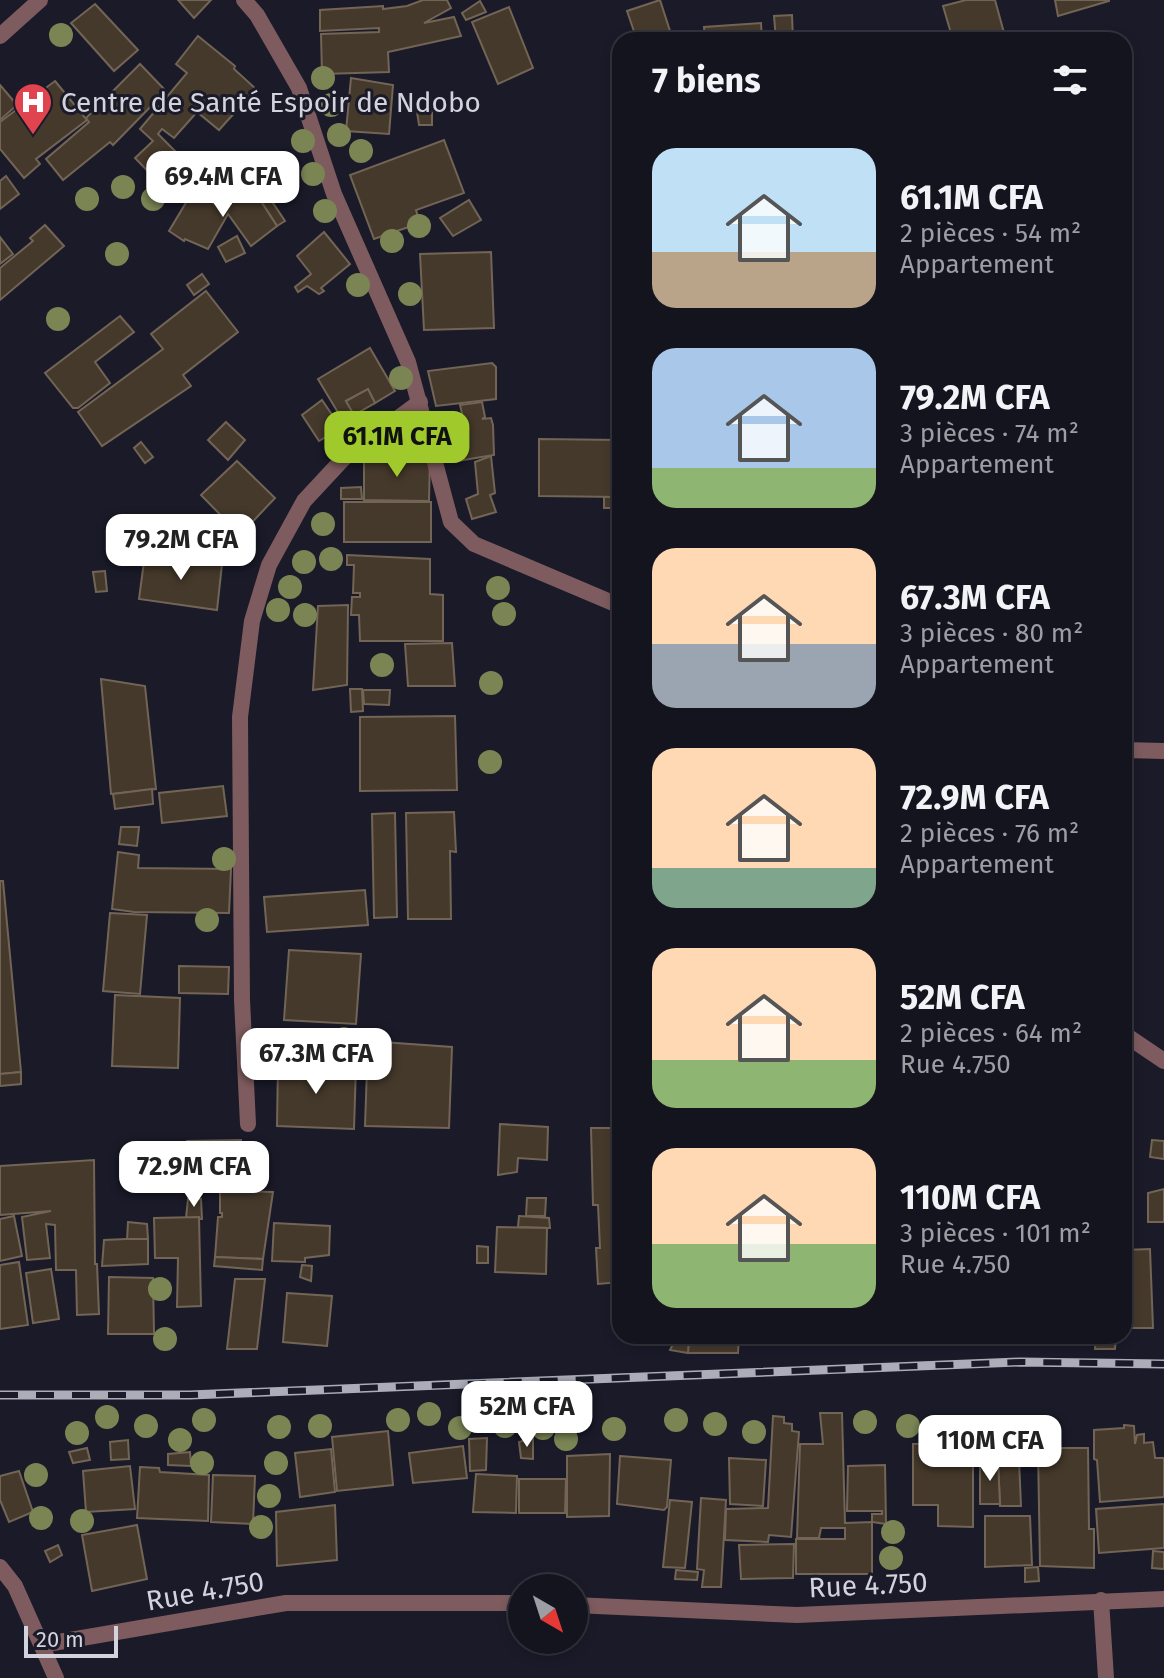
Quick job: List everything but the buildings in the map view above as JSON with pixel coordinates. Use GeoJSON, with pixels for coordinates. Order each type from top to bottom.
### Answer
{"type":"FeatureCollection","features":[{"type":"Feature","properties":{"kind":"street"},"geometry":{"type":"LineString","coordinates":[[0,36],[40,0]]}},
{"type":"Feature","properties":{"kind":"street"},"geometry":{"type":"LineString","coordinates":[[244,0],[299,88],[334,194],[408,362],[451,522],[460,534],[474,544],[612,603]]}},
{"type":"Feature","properties":{"kind":"street"},"geometry":{"type":"LineString","coordinates":[[248,1124],[242,1000],[240,717],[252,621],[269,565],[304,501],[344,458],[420,402]]}},
{"type":"Feature","properties":{"kind":"street"},"geometry":{"type":"LineString","coordinates":[[1132,750],[1164,751]]}},
{"type":"Feature","properties":{"kind":"street"},"geometry":{"type":"LineString","coordinates":[[1132,1039],[1164,1061]]}},
{"type":"Feature","properties":{"kind":"street"},"geometry":{"type":"LineString","coordinates":[[0,1567],[15,1586],[56,1678]]}},
{"type":"Feature","properties":{"kind":"street","name":"Rue 4.750"},"geometry":{"type":"LineString","coordinates":[[588,1606],[797,1615],[1164,1599]]}},
{"type":"Feature","properties":{"kind":"street"},"geometry":{"type":"LineString","coordinates":[[1101,1600],[1106,1678]]}},
{"type":"Feature","properties":{"kind":"street","name":"Rue 4.750"},"geometry":{"type":"LineString","coordinates":[[41,1645],[286,1603],[508,1603]]}},
{"type":"Feature","properties":{"kind":"railway"},"geometry":{"type":"LineString","coordinates":[[0,1395],[190,1395],[1020,1362],[1164,1364]]}},
{"type":"Feature","properties":{"kind":"place","name":"Centre de Santé Espoir de Ndobo"},"geometry":{"type":"Point","coordinates":[33,136]}}]}
